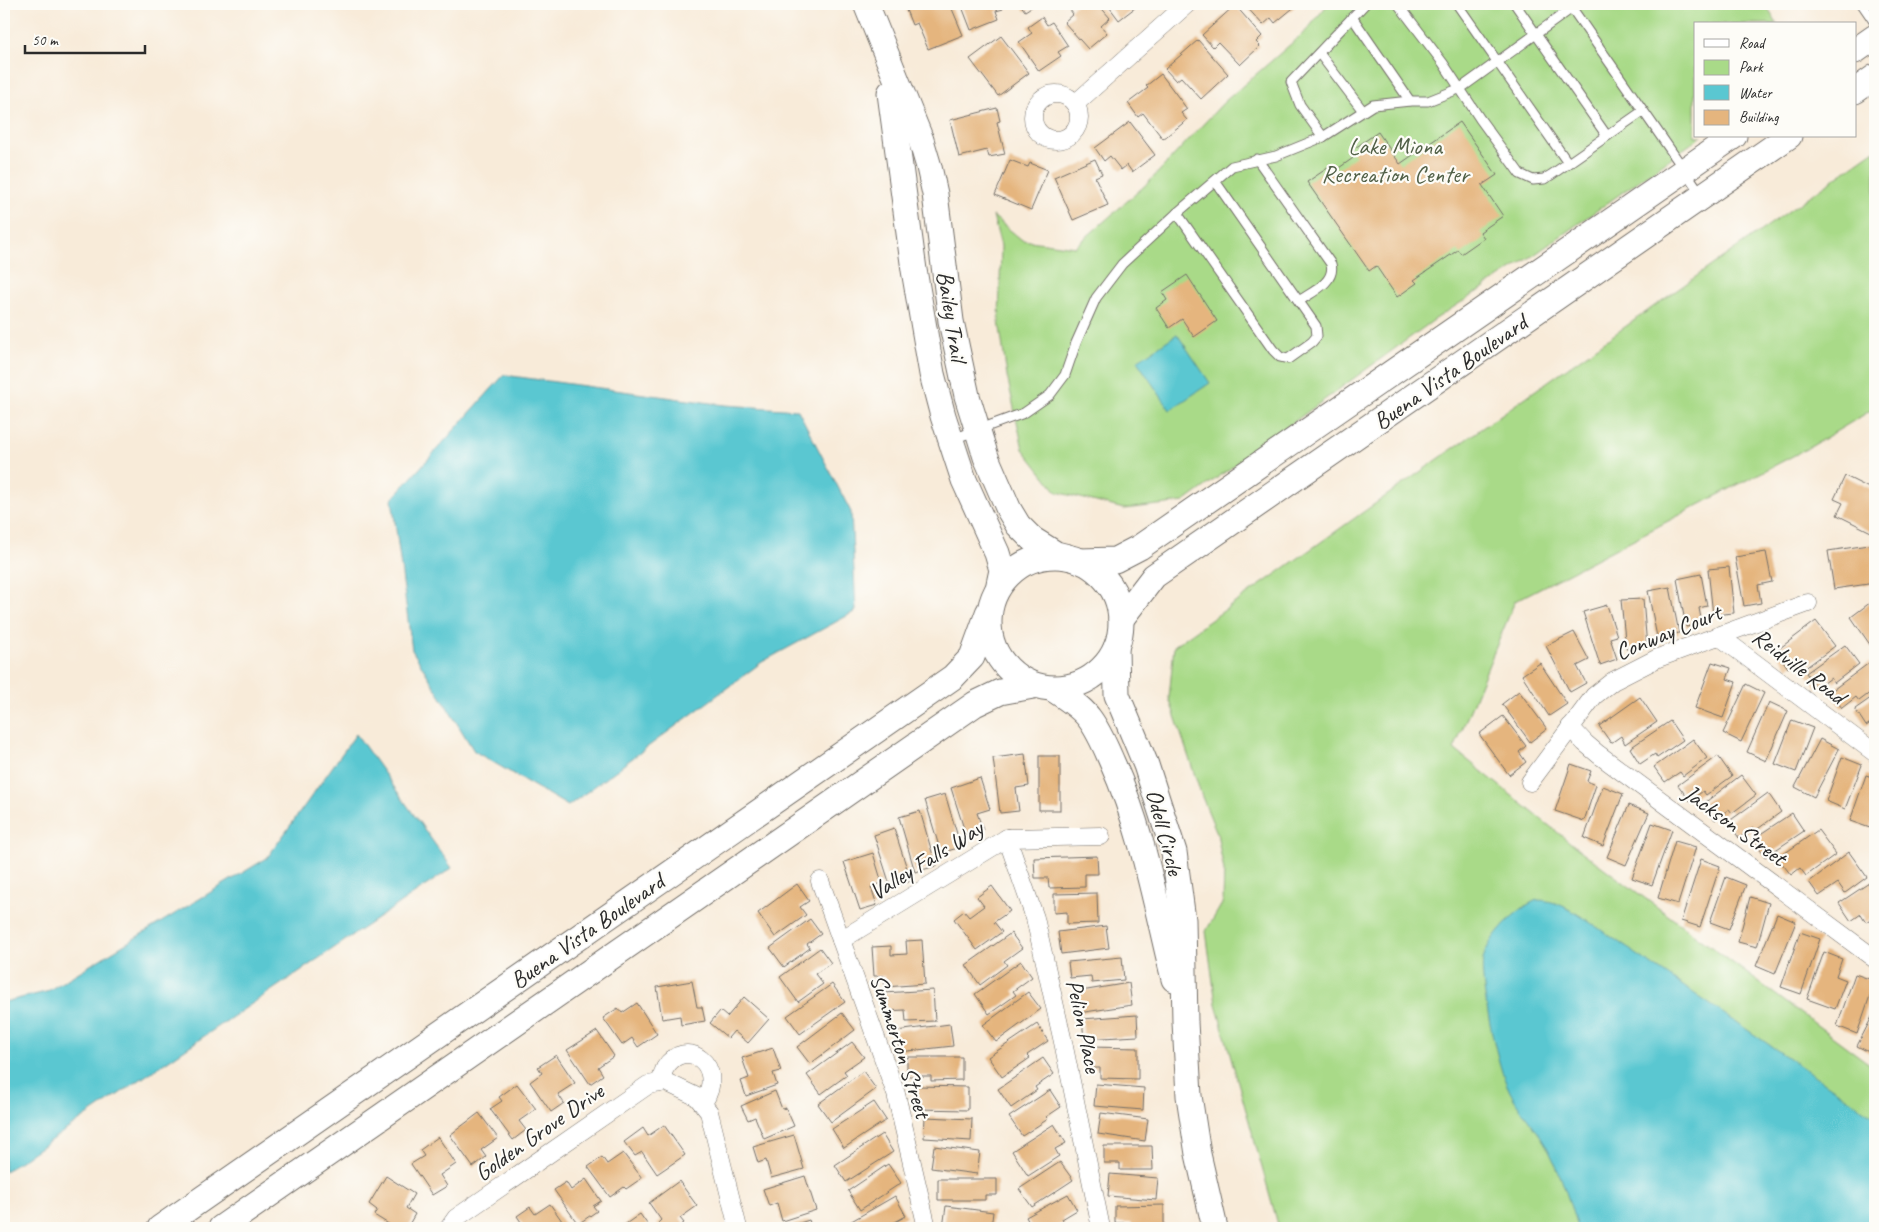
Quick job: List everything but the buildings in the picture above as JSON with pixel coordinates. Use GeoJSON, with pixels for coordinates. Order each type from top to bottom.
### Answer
{"type":"FeatureCollection","features":[{"type":"Feature","properties":{"kind":"main road","name":"Bailey Trail"},"geometry":{"type":"LineString","coordinates":[[866,4],[929,166],[951,321],[967,396],[989,466],[1018,525],[1032,539],[1056,554],[1075,559]]}},
{"type":"Feature","properties":{"kind":"main road"},"geometry":{"type":"LineString","coordinates":[[1856,50],[1875,37]]}},
{"type":"Feature","properties":{"kind":"main road","name":"Bailey Trail"},"geometry":{"type":"LineString","coordinates":[[882,46],[895,120],[923,327],[932,374],[964,480],[998,553],[1002,570],[999,584]]}},
{"type":"Feature","properties":{"kind":"main road"},"geometry":{"type":"LineString","coordinates":[[1856,89],[1875,77]]}},
{"type":"Feature","properties":{"kind":"main road","name":"Buena Vista Boulevard"},"geometry":{"type":"LineString","coordinates":[[160,1228],[953,677],[972,657],[992,598],[999,584],[1013,570],[1029,560],[1048,556],[1115,560],[1140,547],[1731,138]]}},
{"type":"Feature","properties":{"kind":"main road","name":"Buena Vista Boulevard"},"geometry":{"type":"LineString","coordinates":[[1121,619],[1154,576],[1786,138]]}},
{"type":"Feature","properties":{"kind":"main road","name":"Buena Vista Boulevard"},"geometry":{"type":"LineString","coordinates":[[221,1228],[975,704],[1000,692],[1043,687],[1073,687],[1091,679],[1106,665],[1116,648],[1120,634],[1121,619],[1117,601],[1109,584],[1097,571],[1075,559]]}},
{"type":"Feature","properties":{"kind":"main road","name":"Buena Vista Boulevard"},"geometry":{"type":"LineString","coordinates":[[988,613],[989,636],[998,657],[1013,674],[1043,687]]}},
{"type":"Feature","properties":{"kind":"main road","name":"Odell Circle"},"geometry":{"type":"LineString","coordinates":[[1116,648],[1117,696],[1146,765],[1174,852],[1183,920],[1189,1096],[1198,1154],[1214,1228]]}},
{"type":"Feature","properties":{"kind":"main road","name":"Odell Circle"},"geometry":{"type":"LineString","coordinates":[[1043,687],[1073,702],[1088,716],[1101,737],[1118,776],[1134,819],[1148,870],[1185,1022]]}},
{"type":"Feature","properties":{"kind":"street"},"geometry":{"type":"LineString","coordinates":[[1075,104],[1186,4]]}},
{"type":"Feature","properties":{"kind":"street","name":"Conway Court"},"geometry":{"type":"LineString","coordinates":[[1530,782],[1594,696],[1618,678],[1658,658],[1808,603]]}},
{"type":"Feature","properties":{"kind":"street","name":"Reidville Road"},"geometry":{"type":"LineString","coordinates":[[1719,636],[1875,753]]}},
{"type":"Feature","properties":{"kind":"street","name":"Jackson Street"},"geometry":{"type":"LineString","coordinates":[[1570,727],[1584,743],[1598,754],[1875,959]]}},
{"type":"Feature","properties":{"kind":"street","name":"Valley Falls Way"},"geometry":{"type":"LineString","coordinates":[[841,940],[1007,838],[1102,836]]}},
{"type":"Feature","properties":{"kind":"street","name":"Pelion Place"},"geometry":{"type":"LineString","coordinates":[[1007,838],[1035,918],[1064,1042],[1102,1228]]}},
{"type":"Feature","properties":{"kind":"street","name":"Summerton Street"},"geometry":{"type":"LineString","coordinates":[[820,881],[896,1094],[927,1228]]}},
{"type":"Feature","properties":{"kind":"street"},"geometry":{"type":"LineString","coordinates":[[703,1103],[708,1095],[711,1080],[710,1072],[706,1064],[696,1055],[680,1054],[672,1059],[664,1068],[660,1083],[666,1082],[697,1097],[709,1112],[738,1228]]}},
{"type":"Feature","properties":{"kind":"street","name":"Golden Grove Drive"},"geometry":{"type":"LineString","coordinates":[[449,1228],[456,1218],[648,1085],[660,1083]]}},
{"type":"Feature","properties":{"kind":"lane"},"geometry":{"type":"LineString","coordinates":[[1324,137],[1300,105],[1291,82],[1365,4]]}},
{"type":"Feature","properties":{"kind":"lane"},"geometry":{"type":"LineString","coordinates":[[1398,4],[1461,88],[1480,119],[1520,174],[1533,180],[1544,179],[1642,111]]}},
{"type":"Feature","properties":{"kind":"lane"},"geometry":{"type":"LineString","coordinates":[[1457,4],[1568,163]]}},
{"type":"Feature","properties":{"kind":"lane"},"geometry":{"type":"LineString","coordinates":[[1515,4],[1607,136]]}},
{"type":"Feature","properties":{"kind":"lane"},"geometry":{"type":"LineString","coordinates":[[1862,4],[1875,23]]}},
{"type":"Feature","properties":{"kind":"lane"},"geometry":{"type":"LineString","coordinates":[[951,440],[1024,413],[1050,396],[1065,375],[1076,343],[1096,298],[1122,264],[1232,166],[1276,156],[1324,137],[1373,105],[1428,101],[1461,88],[1536,34],[1571,6],[1702,197]]}},
{"type":"Feature","properties":{"kind":"lane"},"geometry":{"type":"LineString","coordinates":[[1352,17],[1410,101]]}},
{"type":"Feature","properties":{"kind":"lane"},"geometry":{"type":"LineString","coordinates":[[1318,53],[1363,111]]}},
{"type":"Feature","properties":{"kind":"lane"},"geometry":{"type":"LineString","coordinates":[[1257,160],[1331,264],[1333,271],[1330,278],[1299,301]]}},
{"type":"Feature","properties":{"kind":"lane"},"geometry":{"type":"LineString","coordinates":[[1177,213],[1272,350],[1280,357],[1288,359],[1317,336],[1316,326],[1215,180]]}},
{"type":"Feature","properties":{"kind":"green space","name":"Lake Miona Recreation Center"},"geometry":{"type":"Polygon","coordinates":[[[1328,4],[1765,4],[1776,22],[1694,22],[1694,138],[1699,138],[1534,255],[1434,320],[1184,502],[1124,509],[1057,492],[1023,449],[1007,376],[999,321],[1001,246],[993,216],[1022,240],[1075,247],[1150,181],[1224,102],[1307,30],[1328,4]]]}},
{"type":"Feature","properties":{"kind":"green space"},"geometry":{"type":"Polygon","coordinates":[[[1875,150],[1875,408],[1812,446],[1515,601],[1454,749],[1577,848],[1875,1068],[1875,1228],[1279,1228],[1216,1004],[1206,931],[1223,902],[1224,871],[1217,833],[1202,797],[1169,698],[1174,646],[1875,150]]]}},
{"type":"Feature","properties":{"kind":"water"},"geometry":{"type":"Polygon","coordinates":[[[1177,334],[1210,383],[1170,410],[1137,361],[1177,334]]]}},
{"type":"Feature","properties":{"kind":"water"},"geometry":{"type":"Polygon","coordinates":[[[504,375],[725,405],[798,410],[851,512],[856,611],[762,662],[568,806],[474,751],[412,650],[392,499],[504,375]]]}},
{"type":"Feature","properties":{"kind":"water"},"geometry":{"type":"Polygon","coordinates":[[[356,734],[452,868],[4,1172],[4,1002],[46,992],[267,858],[356,734]]]}},
{"type":"Feature","properties":{"kind":"water"},"geometry":{"type":"Polygon","coordinates":[[[1537,900],[1555,903],[1582,917],[1875,1117],[1875,1228],[1577,1228],[1565,1190],[1550,1153],[1506,1083],[1486,1003],[1482,970],[1483,960],[1490,942],[1512,917],[1537,900]]]}}]}
